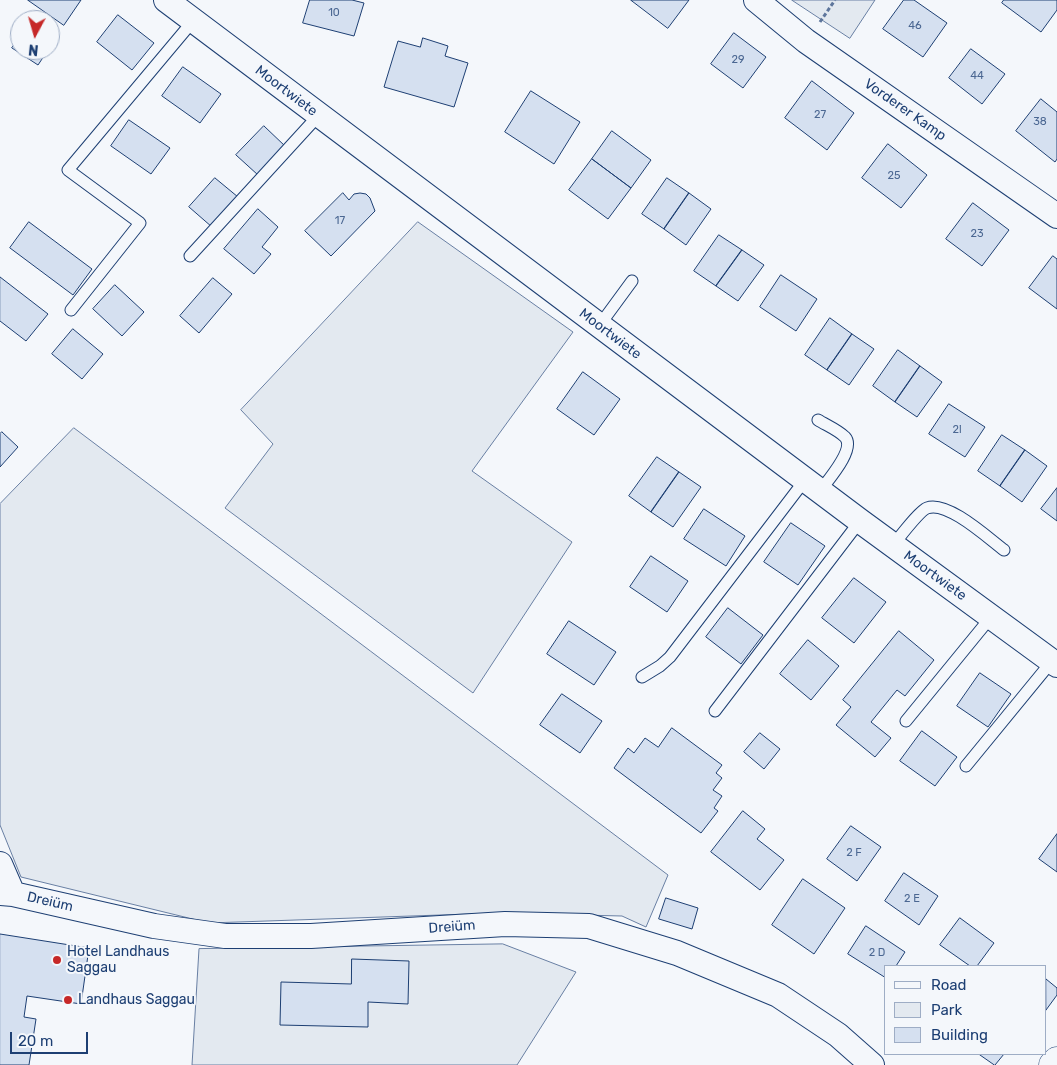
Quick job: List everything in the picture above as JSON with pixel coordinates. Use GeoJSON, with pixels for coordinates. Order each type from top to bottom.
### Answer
{"type":"FeatureCollection","features":[{"type":"Feature","properties":{"kind":"street","name":"Moortwiete"},"geometry":{"type":"LineString","coordinates":[[166,0],[813,486],[1054,663]]}},
{"type":"Feature","properties":{"kind":"street","name":"Vorderer Kamp"},"geometry":{"type":"LineString","coordinates":[[756,0],[806,41],[1057,216]]}},
{"type":"Feature","properties":{"kind":"street"},"geometry":{"type":"LineString","coordinates":[[0,864],[6,894]]}},
{"type":"Feature","properties":{"kind":"street","name":"Dreiüm"},"geometry":{"type":"LineString","coordinates":[[6,894],[154,926],[225,936],[311,936],[505,924],[589,926],[677,953],[778,995],[838,1035],[872,1065]]}},
{"type":"Feature","properties":{"kind":"street"},"geometry":{"type":"LineString","coordinates":[[1053,1065],[1057,1061]]}},
{"type":"Feature","properties":{"kind":"lane"},"geometry":{"type":"LineString","coordinates":[[71,310],[140,223],[68,170],[193,21]]}},
{"type":"Feature","properties":{"kind":"lane"},"geometry":{"type":"LineString","coordinates":[[190,256],[318,116]]}},
{"type":"Feature","properties":{"kind":"lane"},"geometry":{"type":"LineString","coordinates":[[599,326],[632,281]]}},
{"type":"Feature","properties":{"kind":"lane"},"geometry":{"type":"LineString","coordinates":[[642,677],[660,666],[670,657],[813,486],[846,454],[848,445],[845,437],[818,420]]}},
{"type":"Feature","properties":{"kind":"lane"},"geometry":{"type":"LineString","coordinates":[[893,545],[919,514],[927,508],[940,507],[951,511],[1004,550]]}},
{"type":"Feature","properties":{"kind":"lane"},"geometry":{"type":"LineString","coordinates":[[715,711],[860,521]]}},
{"type":"Feature","properties":{"kind":"lane"},"geometry":{"type":"LineString","coordinates":[[906,721],[991,616]]}},
{"type":"Feature","properties":{"kind":"lane"},"geometry":{"type":"LineString","coordinates":[[966,766],[1054,663]]}},
{"type":"Feature","properties":{"kind":"green space"},"geometry":{"type":"Polygon","coordinates":[[[792,0],[875,0],[850,38],[792,0]]]}},
{"type":"Feature","properties":{"kind":"green space"},"geometry":{"type":"Polygon","coordinates":[[[418,222],[573,332],[472,471],[572,542],[473,693],[225,508],[273,444],[241,410],[418,222]]]}},
{"type":"Feature","properties":{"kind":"green space"},"geometry":{"type":"Polygon","coordinates":[[[74,428],[668,875],[646,927],[622,916],[498,913],[209,923],[21,877],[0,825],[0,504],[74,428]]]}},
{"type":"Feature","properties":{"kind":"green space"},"geometry":{"type":"Polygon","coordinates":[[[503,944],[576,972],[517,1065],[192,1065],[199,949],[503,944]]]}},
{"type":"Feature","properties":{"kind":"building"},"geometry":{"type":"Polygon","coordinates":[[[28,0],[81,0],[64,25],[60,22],[60,10],[42,10],[28,0]]]}},
{"type":"Feature","properties":{"kind":"building"},"geometry":{"type":"Polygon","coordinates":[[[310,0],[352,0],[364,3],[354,36],[303,23],[310,0]]]}},
{"type":"Feature","properties":{"kind":"building"},"geometry":{"type":"Polygon","coordinates":[[[631,0],[689,0],[668,28],[631,0]]]}},
{"type":"Feature","properties":{"kind":"building"},"geometry":{"type":"Polygon","coordinates":[[[904,0],[914,0],[947,23],[923,57],[883,29],[904,0]]]}},
{"type":"Feature","properties":{"kind":"building"},"geometry":{"type":"Polygon","coordinates":[[[1004,0],[1057,0],[1057,10],[1041,32],[1002,3],[1004,0]]]}},
{"type":"Feature","properties":{"kind":"building"},"geometry":{"type":"Polygon","coordinates":[[[118,15],[154,43],[132,70],[97,42],[118,15]]]}},
{"type":"Feature","properties":{"kind":"building"},"geometry":{"type":"Polygon","coordinates":[[[734,33],[766,57],[743,88],[711,64],[734,33]]]}},
{"type":"Feature","properties":{"kind":"building"},"geometry":{"type":"Polygon","coordinates":[[[423,38],[448,46],[445,56],[468,63],[454,107],[384,87],[398,41],[420,47],[423,38]]]}},
{"type":"Feature","properties":{"kind":"building"},"geometry":{"type":"Polygon","coordinates":[[[971,49],[1005,74],[982,104],[949,78],[971,49]]]}},
{"type":"Feature","properties":{"kind":"building"},"geometry":{"type":"Polygon","coordinates":[[[30,60],[41,60],[38,65],[30,60]]]}},
{"type":"Feature","properties":{"kind":"building"},"geometry":{"type":"Polygon","coordinates":[[[183,67],[221,94],[200,123],[162,96],[183,67]]]}},
{"type":"Feature","properties":{"kind":"building"},"geometry":{"type":"Polygon","coordinates":[[[812,81],[854,113],[827,150],[785,118],[812,81]]]}},
{"type":"Feature","properties":{"kind":"building"},"geometry":{"type":"Polygon","coordinates":[[[531,91],[580,122],[554,164],[505,132],[531,91]]]}},
{"type":"Feature","properties":{"kind":"building"},"geometry":{"type":"Polygon","coordinates":[[[1041,99],[1057,112],[1057,159],[1055,162],[1016,131],[1041,99]]]}},
{"type":"Feature","properties":{"kind":"building"},"geometry":{"type":"Polygon","coordinates":[[[129,120],[170,148],[151,174],[111,146],[129,120]]]}},
{"type":"Feature","properties":{"kind":"building"},"geometry":{"type":"Polygon","coordinates":[[[264,126],[286,147],[258,175],[236,155],[264,126]]]}},
{"type":"Feature","properties":{"kind":"building"},"geometry":{"type":"Polygon","coordinates":[[[612,131],[651,160],[631,188],[592,159],[612,131]]]}},
{"type":"Feature","properties":{"kind":"building"},"geometry":{"type":"Polygon","coordinates":[[[888,144],[927,175],[901,208],[862,178],[888,144]]]}},
{"type":"Feature","properties":{"kind":"building"},"geometry":{"type":"Polygon","coordinates":[[[592,159],[631,188],[608,219],[569,190],[592,159]]]}},
{"type":"Feature","properties":{"kind":"building"},"geometry":{"type":"Polygon","coordinates":[[[215,178],[238,197],[212,227],[189,207],[215,178]]]}},
{"type":"Feature","properties":{"kind":"building"},"geometry":{"type":"Polygon","coordinates":[[[667,178],[689,193],[664,229],[642,214],[667,178]]]}},
{"type":"Feature","properties":{"kind":"building"},"geometry":{"type":"Polygon","coordinates":[[[343,193],[349,200],[354,194],[366,194],[370,198],[375,211],[331,256],[305,231],[343,193]]]}},
{"type":"Feature","properties":{"kind":"building"},"geometry":{"type":"Polygon","coordinates":[[[689,193],[711,209],[686,245],[664,229],[689,193]]]}},
{"type":"Feature","properties":{"kind":"building"},"geometry":{"type":"Polygon","coordinates":[[[973,203],[1009,230],[982,266],[946,239],[973,203]]]}},
{"type":"Feature","properties":{"kind":"building"},"geometry":{"type":"Polygon","coordinates":[[[258,209],[278,227],[262,247],[271,254],[254,274],[224,249],[258,209]]]}},
{"type":"Feature","properties":{"kind":"building"},"geometry":{"type":"Polygon","coordinates":[[[29,222],[92,269],[73,295],[10,248],[29,222]]]}},
{"type":"Feature","properties":{"kind":"building"},"geometry":{"type":"Polygon","coordinates":[[[719,235],[742,250],[716,286],[694,271],[719,235]]]}},
{"type":"Feature","properties":{"kind":"building"},"geometry":{"type":"Polygon","coordinates":[[[742,250],[764,265],[738,301],[716,286],[742,250]]]}},
{"type":"Feature","properties":{"kind":"building"},"geometry":{"type":"Polygon","coordinates":[[[1053,256],[1057,259],[1057,309],[1029,288],[1053,256]]]}},
{"type":"Feature","properties":{"kind":"building"},"geometry":{"type":"Polygon","coordinates":[[[781,275],[817,299],[796,331],[760,307],[781,275]]]}},
{"type":"Feature","properties":{"kind":"building"},"geometry":{"type":"Polygon","coordinates":[[[0,277],[48,314],[26,341],[0,321],[0,277]]]}},
{"type":"Feature","properties":{"kind":"building"},"geometry":{"type":"Polygon","coordinates":[[[213,278],[232,294],[199,333],[180,316],[213,278]]]}},
{"type":"Feature","properties":{"kind":"building"},"geometry":{"type":"Polygon","coordinates":[[[115,285],[144,312],[122,336],[93,309],[115,285]]]}},
{"type":"Feature","properties":{"kind":"building"},"geometry":{"type":"Polygon","coordinates":[[[830,318],[852,334],[827,370],[805,355],[830,318]]]}},
{"type":"Feature","properties":{"kind":"building"},"geometry":{"type":"Polygon","coordinates":[[[73,329],[103,354],[82,379],[52,354],[73,329]]]}},
{"type":"Feature","properties":{"kind":"building"},"geometry":{"type":"Polygon","coordinates":[[[852,334],[874,349],[849,385],[827,370],[852,334]]]}},
{"type":"Feature","properties":{"kind":"building"},"geometry":{"type":"Polygon","coordinates":[[[898,350],[920,366],[895,402],[873,386],[898,350]]]}},
{"type":"Feature","properties":{"kind":"building"},"geometry":{"type":"Polygon","coordinates":[[[920,366],[942,382],[917,417],[895,402],[920,366]]]}},
{"type":"Feature","properties":{"kind":"building"},"geometry":{"type":"Polygon","coordinates":[[[583,372],[620,399],[594,435],[557,409],[583,372]]]}},
{"type":"Feature","properties":{"kind":"building"},"geometry":{"type":"Polygon","coordinates":[[[949,404],[985,427],[965,457],[929,434],[949,404]]]}},
{"type":"Feature","properties":{"kind":"building"},"geometry":{"type":"Polygon","coordinates":[[[2,432],[18,447],[0,467],[0,434],[2,432]]]}},
{"type":"Feature","properties":{"kind":"building"},"geometry":{"type":"Polygon","coordinates":[[[1002,435],[1025,450],[1000,486],[978,471],[1002,435]]]}},
{"type":"Feature","properties":{"kind":"building"},"geometry":{"type":"Polygon","coordinates":[[[1025,450],[1047,466],[1022,502],[1000,486],[1025,450]]]}},
{"type":"Feature","properties":{"kind":"building"},"geometry":{"type":"Polygon","coordinates":[[[657,457],[679,472],[651,512],[629,496],[657,457]]]}},
{"type":"Feature","properties":{"kind":"building"},"geometry":{"type":"Polygon","coordinates":[[[679,472],[701,487],[673,527],[651,512],[679,472]]]}},
{"type":"Feature","properties":{"kind":"building"},"geometry":{"type":"Polygon","coordinates":[[[1057,488],[1057,521],[1041,509],[1057,488]]]}},
{"type":"Feature","properties":{"kind":"building"},"geometry":{"type":"Polygon","coordinates":[[[704,509],[745,536],[726,566],[684,539],[704,509]]]}},
{"type":"Feature","properties":{"kind":"building"},"geometry":{"type":"Polygon","coordinates":[[[791,523],[825,546],[798,585],[764,562],[791,523]]]}},
{"type":"Feature","properties":{"kind":"building"},"geometry":{"type":"Polygon","coordinates":[[[651,556],[688,581],[667,612],[630,587],[651,556]]]}},
{"type":"Feature","properties":{"kind":"building"},"geometry":{"type":"Polygon","coordinates":[[[854,578],[886,602],[854,643],[822,618],[854,578]]]}},
{"type":"Feature","properties":{"kind":"building"},"geometry":{"type":"Polygon","coordinates":[[[728,608],[763,635],[741,664],[706,637],[728,608]]]}},
{"type":"Feature","properties":{"kind":"building"},"geometry":{"type":"Polygon","coordinates":[[[569,621],[616,652],[594,685],[547,654],[569,621]]]}},
{"type":"Feature","properties":{"kind":"building"},"geometry":{"type":"Polygon","coordinates":[[[899,631],[934,660],[905,696],[897,690],[871,722],[891,738],[875,757],[836,725],[851,707],[843,700],[899,631]]]}},
{"type":"Feature","properties":{"kind":"building"},"geometry":{"type":"Polygon","coordinates":[[[808,640],[839,666],[811,700],[780,674],[808,640]]]}},
{"type":"Feature","properties":{"kind":"building"},"geometry":{"type":"Polygon","coordinates":[[[980,673],[1011,694],[988,727],[957,706],[980,673]]]}},
{"type":"Feature","properties":{"kind":"building"},"geometry":{"type":"Polygon","coordinates":[[[562,694],[602,721],[580,753],[540,725],[562,694]]]}},
{"type":"Feature","properties":{"kind":"building"},"geometry":{"type":"Polygon","coordinates":[[[672,728],[722,765],[716,773],[722,778],[713,790],[722,796],[714,808],[718,811],[701,833],[614,768],[628,748],[634,753],[645,738],[658,747],[672,728]]]}},
{"type":"Feature","properties":{"kind":"building"},"geometry":{"type":"Polygon","coordinates":[[[922,731],[957,757],[935,786],[900,761],[922,731]]]}},
{"type":"Feature","properties":{"kind":"building"},"geometry":{"type":"Polygon","coordinates":[[[760,733],[780,749],[764,769],[744,752],[760,733]]]}},
{"type":"Feature","properties":{"kind":"building"},"geometry":{"type":"Polygon","coordinates":[[[743,811],[765,829],[757,839],[784,860],[760,890],[711,852],[743,811]]]}},
{"type":"Feature","properties":{"kind":"building"},"geometry":{"type":"Polygon","coordinates":[[[851,826],[881,847],[857,881],[827,859],[851,826]]]}},
{"type":"Feature","properties":{"kind":"building"},"geometry":{"type":"Polygon","coordinates":[[[1057,834],[1057,872],[1039,859],[1057,834]]]}},
{"type":"Feature","properties":{"kind":"building"},"geometry":{"type":"Polygon","coordinates":[[[904,873],[938,896],[919,925],[885,901],[904,873]]]}},
{"type":"Feature","properties":{"kind":"building"},"geometry":{"type":"Polygon","coordinates":[[[803,879],[845,908],[814,954],[772,925],[803,879]]]}},
{"type":"Feature","properties":{"kind":"building"},"geometry":{"type":"Polygon","coordinates":[[[666,898],[698,908],[692,929],[659,919],[666,898]]]}},
{"type":"Feature","properties":{"kind":"building"},"geometry":{"type":"Polygon","coordinates":[[[960,918],[994,943],[978,965],[969,965],[940,945],[960,918]]]}},
{"type":"Feature","properties":{"kind":"building"},"geometry":{"type":"Polygon","coordinates":[[[866,926],[905,952],[897,965],[884,965],[884,977],[848,954],[866,926]]]}},
{"type":"Feature","properties":{"kind":"building","name":"Landhaus Saggau"},"geometry":{"type":"Polygon","coordinates":[[[0,934],[89,948],[81,1004],[27,996],[24,1017],[36,1019],[29,1065],[0,1065],[0,934]]]}},
{"type":"Feature","properties":{"kind":"building"},"geometry":{"type":"Polygon","coordinates":[[[352,959],[409,961],[408,1004],[368,1002],[368,1027],[280,1025],[281,982],[351,984],[352,959]]]}},
{"type":"Feature","properties":{"kind":"building"},"geometry":{"type":"Polygon","coordinates":[[[1047,980],[1057,988],[1057,995],[1047,1009],[1047,980]]]}},
{"type":"Feature","properties":{"kind":"building"},"geometry":{"type":"Polygon","coordinates":[[[980,1055],[1003,1055],[995,1065],[980,1055]]]}},
{"type":"Feature","properties":{"kind":"place","name":"Hotel Landhaus Saggau"},"geometry":{"type":"Point","coordinates":[57,960]}},
{"type":"Feature","properties":{"kind":"place","name":"Landhaus Saggau"},"geometry":{"type":"Point","coordinates":[68,1000]}}]}
